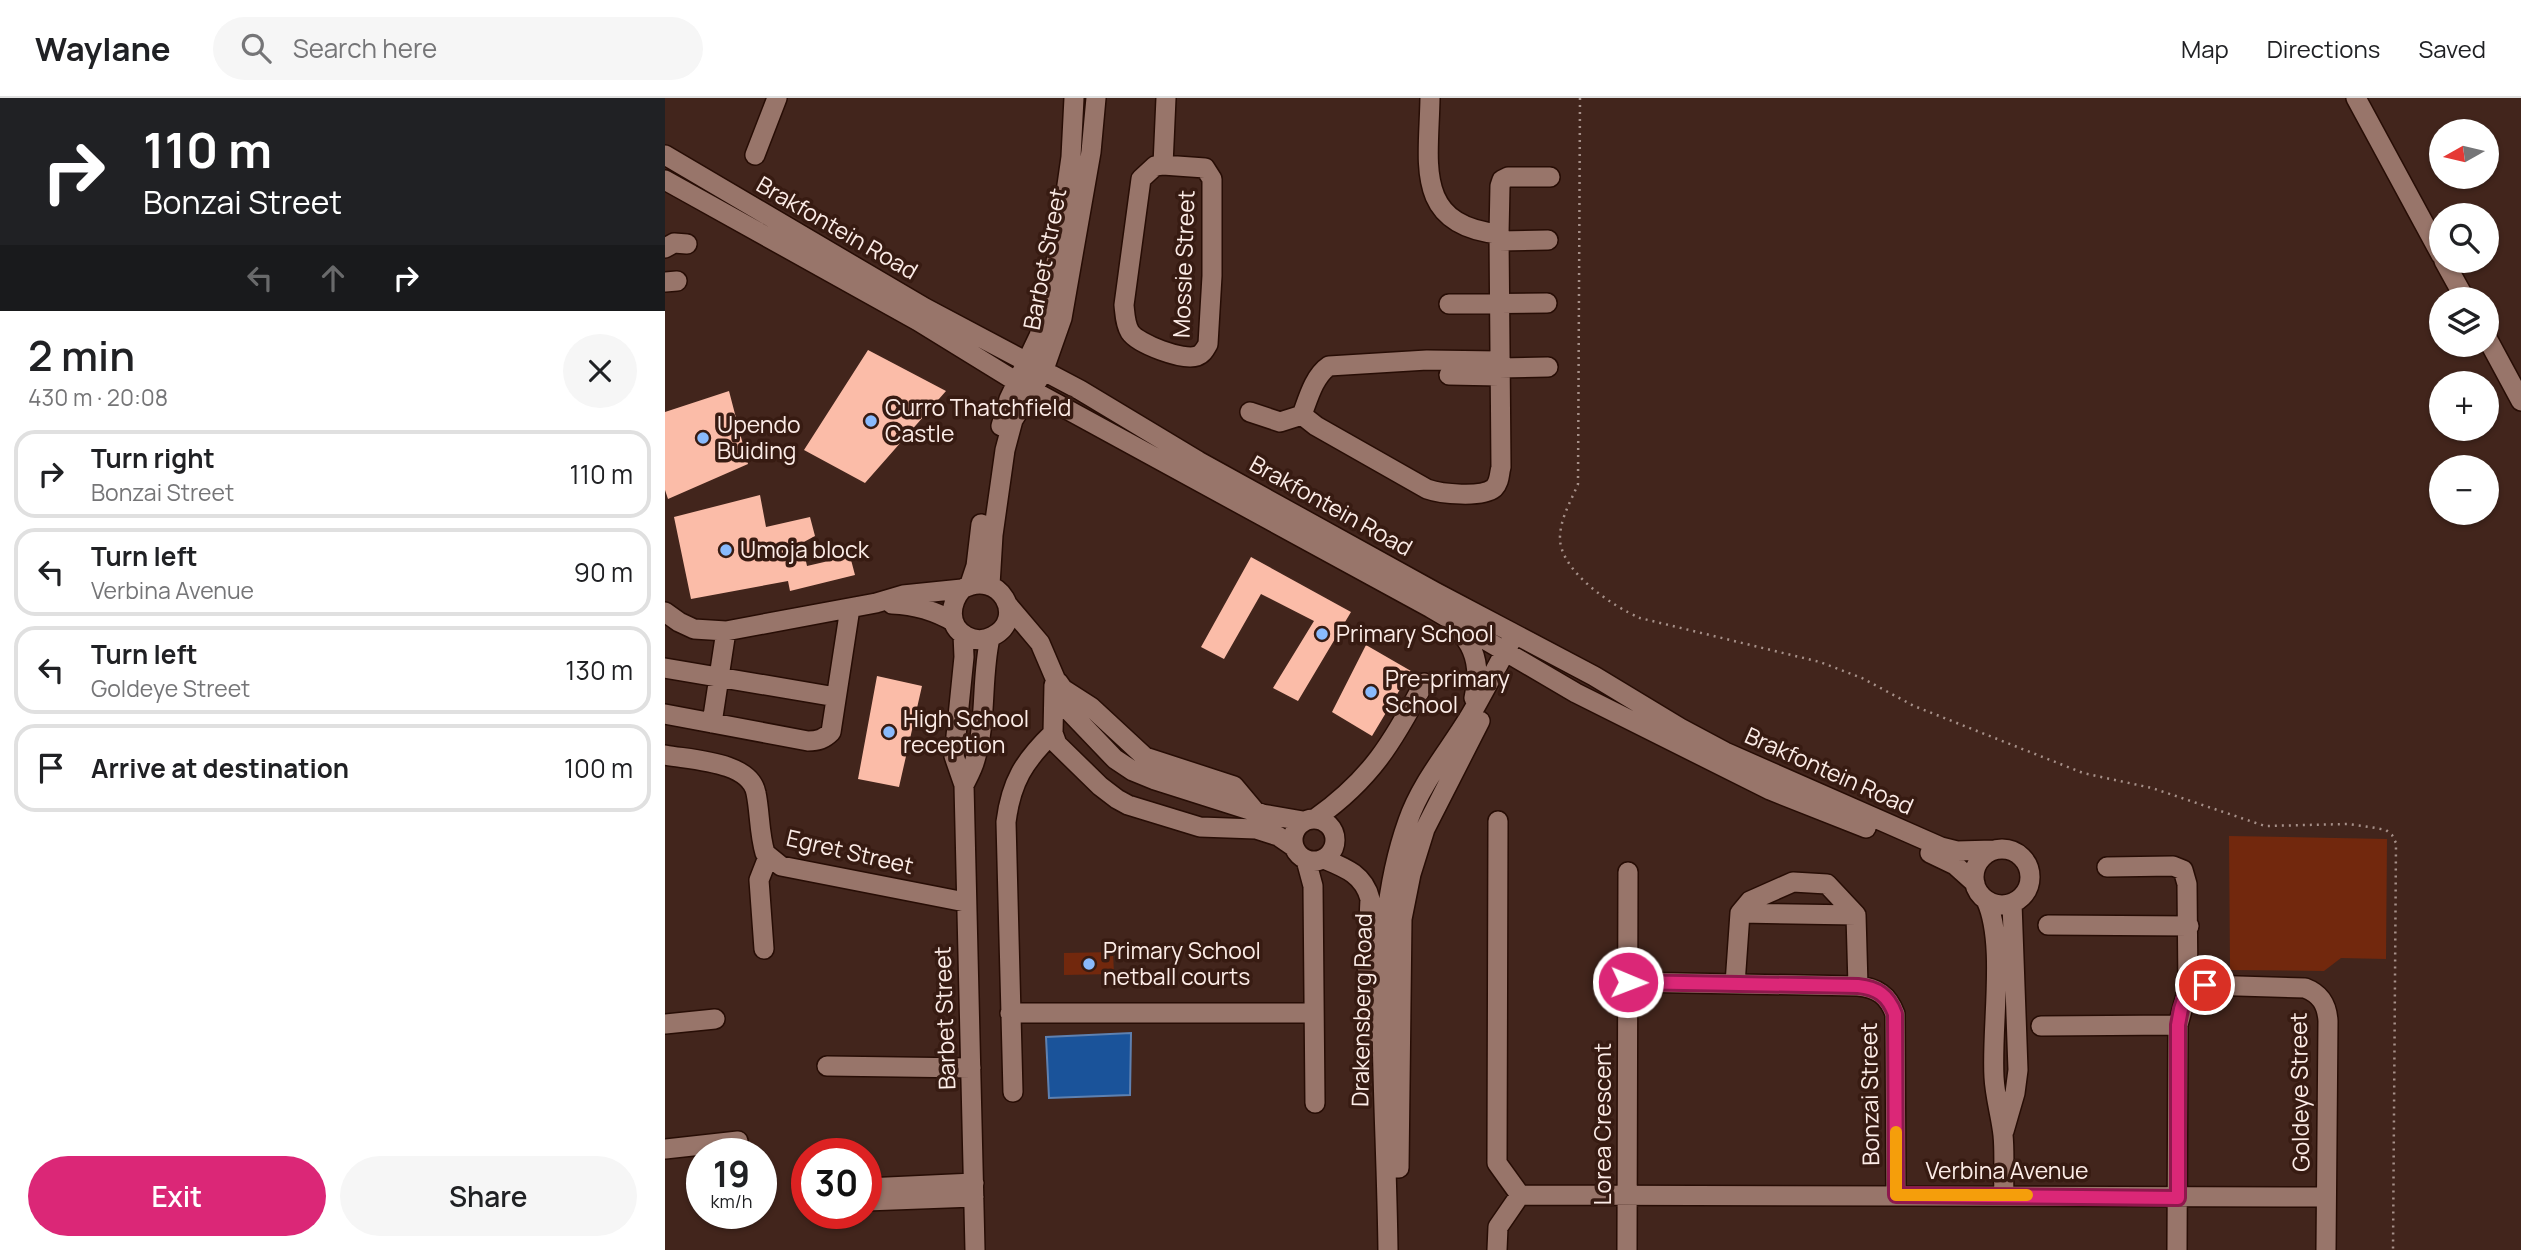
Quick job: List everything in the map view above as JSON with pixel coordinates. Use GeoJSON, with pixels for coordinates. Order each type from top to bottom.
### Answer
{"type":"FeatureCollection","features":[{"type":"Feature","properties":{"kind":"street"},"geometry":{"type":"LineString","coordinates":[[755,155],[777,98]]}},
{"type":"Feature","properties":{"kind":"street","name":"Barbet Street"},"geometry":{"type":"LineString","coordinates":[[1036,368],[1052,290],[1072,140],[1074,98]]}},
{"type":"Feature","properties":{"kind":"street","name":"Barbet Street"},"geometry":{"type":"LineString","coordinates":[[991,585],[994,522],[1005,450],[1025,386],[1062,318],[1092,142],[1095,98]]}},
{"type":"Feature","properties":{"kind":"street","name":"Mossie Street"},"geometry":{"type":"LineString","coordinates":[[1163,165],[1166,98]]}},
{"type":"Feature","properties":{"kind":"street"},"geometry":{"type":"LineString","coordinates":[[1430,98],[1429,170],[1433,198],[1464,227],[1499,237],[1548,240]]}},
{"type":"Feature","properties":{"kind":"street"},"geometry":{"type":"LineString","coordinates":[[2356,98],[2429,233]]}},
{"type":"Feature","properties":{"kind":"street"},"geometry":{"type":"LineString","coordinates":[[1072,140],[1092,142]]}},
{"type":"Feature","properties":{"kind":"street","name":"Brakfontein Road"},"geometry":{"type":"LineString","coordinates":[[665,155],[925,308],[1080,390],[1198,461],[1594,677],[1680,728],[1745,770],[1770,790],[1942,858],[1975,883]]}},
{"type":"Feature","properties":{"kind":"street","name":"Mossie Street"},"geometry":{"type":"LineString","coordinates":[[1163,165],[1205,168],[1212,179],[1212,276],[1208,344],[1204,352],[1190,357],[1167,352],[1135,338],[1128,330],[1125,320],[1123,305],[1141,179],[1155,166],[1163,165]]}},
{"type":"Feature","properties":{"kind":"street"},"geometry":{"type":"LineString","coordinates":[[1302,415],[1315,426],[1427,489],[1436,492],[1485,492],[1493,489],[1498,482],[1501,467],[1500,186],[1502,180],[1508,177],[1550,177]]}},
{"type":"Feature","properties":{"kind":"street","name":"Brakfontein Road"},"geometry":{"type":"LineString","coordinates":[[665,180],[918,321],[1025,386],[1431,608],[1576,693],[1745,770],[1941,847],[1957,851],[1994,850]]}},
{"type":"Feature","properties":{"kind":"street"},"geometry":{"type":"LineString","coordinates":[[665,248],[674,243],[687,244]]}},
{"type":"Feature","properties":{"kind":"street"},"geometry":{"type":"LineString","coordinates":[[1449,304],[1547,303]]}},
{"type":"Feature","properties":{"kind":"street"},"geometry":{"type":"LineString","coordinates":[[2497,357],[2521,401]]}},
{"type":"Feature","properties":{"kind":"street"},"geometry":{"type":"LineString","coordinates":[[1250,412],[1280,422],[1302,415],[1317,380],[1329,366],[1427,360],[1499,368]]}},
{"type":"Feature","properties":{"kind":"street"},"geometry":{"type":"LineString","coordinates":[[1449,375],[1499,368],[1548,367]]}},
{"type":"Feature","properties":{"kind":"street","name":"Barbet Street"},"geometry":{"type":"LineString","coordinates":[[966,587],[976,566],[983,507],[994,450],[1009,399],[1025,386]]}},
{"type":"Feature","properties":{"kind":"street"},"geometry":{"type":"LineString","coordinates":[[665,612],[694,629],[726,631],[876,603],[903,595],[991,585],[1001,592],[1007,604],[1040,643],[1051,673],[1055,704],[1053,733],[1062,750],[1108,793],[1128,805],[1200,827],[1213,830],[1256,829],[1278,836],[1311,857],[1347,869],[1359,877],[1367,888],[1370,899],[1368,995],[1383,1098]]}},
{"type":"Feature","properties":{"kind":"street"},"geometry":{"type":"LineString","coordinates":[[958,628],[953,604],[966,587]]}},
{"type":"Feature","properties":{"kind":"street"},"geometry":{"type":"LineString","coordinates":[[876,603],[938,612],[976,639],[994,636],[1040,643]]}},
{"type":"Feature","properties":{"kind":"street"},"geometry":{"type":"LineString","coordinates":[[994,636],[1007,620],[1007,604]]}},
{"type":"Feature","properties":{"kind":"street"},"geometry":{"type":"LineString","coordinates":[[665,714],[817,741],[825,738],[831,732],[850,608]]}},
{"type":"Feature","properties":{"kind":"street"},"geometry":{"type":"LineString","coordinates":[[1431,608],[1462,634],[1477,661],[1479,679],[1470,716]]}},
{"type":"Feature","properties":{"kind":"street","name":"Barbet Street"},"geometry":{"type":"LineString","coordinates":[[958,628],[964,657],[954,755],[964,785],[975,1250]]}},
{"type":"Feature","properties":{"kind":"street"},"geometry":{"type":"LineString","coordinates":[[712,723],[726,631]]}},
{"type":"Feature","properties":{"kind":"street","name":"Barbet Street"},"geometry":{"type":"LineString","coordinates":[[964,785],[975,762],[984,673],[994,636]]}},
{"type":"Feature","properties":{"kind":"street","name":"Drakensberg Road"},"geometry":{"type":"LineString","coordinates":[[1400,1250],[1402,919],[1411,874],[1425,829],[1519,636]]}},
{"type":"Feature","properties":{"kind":"street","name":"Drakensberg Road"},"geometry":{"type":"LineString","coordinates":[[1388,1250],[1382,951],[1395,858],[1409,818],[1434,772],[1509,655]]}},
{"type":"Feature","properties":{"kind":"street"},"geometry":{"type":"LineString","coordinates":[[665,668],[836,697]]}},
{"type":"Feature","properties":{"kind":"street"},"geometry":{"type":"LineString","coordinates":[[1051,673],[1063,689],[1091,707],[1145,757],[1234,786],[1255,811],[1262,814],[1317,823],[1335,842],[1330,855],[1311,857]]}},
{"type":"Feature","properties":{"kind":"street"},"geometry":{"type":"LineString","coordinates":[[1315,1103],[1311,857],[1293,833],[1317,823],[1378,762],[1394,740],[1424,684]]}},
{"type":"Feature","properties":{"kind":"street"},"geometry":{"type":"LineString","coordinates":[[1013,1092],[1006,822],[1008,805],[1019,773],[1034,752],[1053,733]]}},
{"type":"Feature","properties":{"kind":"street","name":"Egret Street"},"geometry":{"type":"LineString","coordinates":[[665,755],[738,770],[748,776],[754,786],[762,843],[768,857],[781,866],[965,902]]}},
{"type":"Feature","properties":{"kind":"street"},"geometry":{"type":"LineString","coordinates":[[1497,1250],[1497,1227],[1520,1195],[1497,1163],[1498,821]]}},
{"type":"Feature","properties":{"kind":"street"},"geometry":{"type":"LineString","coordinates":[[1986,900],[1999,905],[2012,903],[2026,892],[2029,885],[2029,867],[2018,854],[2002,848],[1986,854],[1976,867],[1975,883],[1993,914],[1994,1075],[1996,1103],[2003,1135],[2004,1195]]}},
{"type":"Feature","properties":{"kind":"street"},"geometry":{"type":"LineString","coordinates":[[764,949],[759,880],[768,857]]}},
{"type":"Feature","properties":{"kind":"street"},"geometry":{"type":"LineString","coordinates":[[2107,867],[2173,866],[2183,870],[2187,884],[2188,988],[2178,1025],[2177,1250]]}},
{"type":"Feature","properties":{"kind":"street","name":"Lorea Crescent"},"geometry":{"type":"LineString","coordinates":[[1627,1250],[1628,872]]}},
{"type":"Feature","properties":{"kind":"street"},"geometry":{"type":"LineString","coordinates":[[1628,982],[1735,984],[1858,986],[1856,915],[1826,884],[1793,882],[1750,901],[1740,913],[1735,984]]}},
{"type":"Feature","properties":{"kind":"street"},"geometry":{"type":"LineString","coordinates":[[2003,1135],[2015,1093],[2018,1070],[2012,903]]}},
{"type":"Feature","properties":{"kind":"street"},"geometry":{"type":"LineString","coordinates":[[1740,913],[1856,915]]}},
{"type":"Feature","properties":{"kind":"street"},"geometry":{"type":"LineString","coordinates":[[2048,925],[2189,926]]}},
{"type":"Feature","properties":{"kind":"street","name":"Goldeye Street"},"geometry":{"type":"LineString","coordinates":[[2188,988],[2194,985],[2305,988],[2319,996],[2323,1002],[2328,1021],[2326,1250]]}},
{"type":"Feature","properties":{"kind":"street","name":"Bonzai Street"},"geometry":{"type":"LineString","coordinates":[[1858,986],[1879,990],[1892,1005],[1895,1014],[1896,1195]]}},
{"type":"Feature","properties":{"kind":"street"},"geometry":{"type":"LineString","coordinates":[[1010,1013],[1312,1013]]}},
{"type":"Feature","properties":{"kind":"street"},"geometry":{"type":"LineString","coordinates":[[665,1024],[715,1019]]}},
{"type":"Feature","properties":{"kind":"street"},"geometry":{"type":"LineString","coordinates":[[2041,1026],[2178,1025]]}},
{"type":"Feature","properties":{"kind":"street"},"geometry":{"type":"LineString","coordinates":[[827,1066],[971,1068]]}},
{"type":"Feature","properties":{"kind":"street"},"geometry":{"type":"LineString","coordinates":[[665,1149],[686,1147]]}},
{"type":"Feature","properties":{"kind":"street"},"geometry":{"type":"LineString","coordinates":[[882,1188],[974,1190]]}},
{"type":"Feature","properties":{"kind":"street"},"geometry":{"type":"LineString","coordinates":[[882,1199],[974,1190]]}},
{"type":"Feature","properties":{"kind":"street","name":"Verbina Avenue"},"geometry":{"type":"LineString","coordinates":[[1520,1195],[2326,1197]]}},
{"type":"Feature","properties":{"kind":"path"},"geometry":{"type":"LineString","coordinates":[[1580,98],[1578,484],[1562,521],[1560,538],[1564,558],[1590,586],[1617,608],[1640,618],[1820,662],[1862,678],[1937,715],[2083,774],[2152,788],[2265,826],[2348,824],[2386,830],[2392,835],[2396,843],[2393,1250]]}},
{"type":"Feature","properties":{"kind":"shaded area"},"geometry":{"type":"Polygon","coordinates":[[[2229,836],[2387,839],[2386,959],[2341,958],[2324,971],[2230,970],[2229,836]]]}},
{"type":"Feature","properties":{"kind":"shaded area","name":"Primary School netball courts"},"geometry":{"type":"Polygon","coordinates":[[[1113,952],[1114,974],[1064,975],[1064,953],[1113,952]]]}},
{"type":"Feature","properties":{"kind":"water"},"geometry":{"type":"Polygon","coordinates":[[[1131,1033],[1130,1095],[1049,1098],[1046,1037],[1131,1033]]]}},
{"type":"Feature","properties":{"kind":"building","name":"Curro Thatchfield Castle"},"geometry":{"type":"Polygon","coordinates":[[[868,350],[946,391],[865,483],[804,450],[868,350]]]}},
{"type":"Feature","properties":{"kind":"building","name":"Upendo Buiding"},"geometry":{"type":"Polygon","coordinates":[[[729,391],[748,464],[668,499],[665,490],[665,412],[729,391]]]}},
{"type":"Feature","properties":{"kind":"building","name":"Umoja block"},"geometry":{"type":"Polygon","coordinates":[[[760,495],[766,527],[810,517],[815,536],[802,543],[807,566],[850,556],[855,575],[790,591],[788,581],[691,599],[674,517],[760,495]]]}},
{"type":"Feature","properties":{"kind":"building","name":"Primary School"},"geometry":{"type":"Polygon","coordinates":[[[1251,557],[1351,612],[1298,701],[1273,688],[1314,621],[1261,594],[1224,659],[1201,647],[1251,557]]]}},
{"type":"Feature","properties":{"kind":"building","name":"Pre-primary School"},"geometry":{"type":"Polygon","coordinates":[[[1366,645],[1411,671],[1372,736],[1332,712],[1366,645]]]}},
{"type":"Feature","properties":{"kind":"building","name":"High School reception"},"geometry":{"type":"Polygon","coordinates":[[[877,676],[922,686],[899,787],[858,779],[877,676]]]}},
{"type":"Feature","properties":{"kind":"slow traffic"},"geometry":{"type":"LineString","coordinates":[[1896,1132],[1896,1195],[2027,1195]]}},
{"type":"Feature","properties":{"kind":"place","name":"Curro Thatchfield Castle"},"geometry":{"type":"Point","coordinates":[871,421]}},
{"type":"Feature","properties":{"kind":"place","name":"Upendo Buiding"},"geometry":{"type":"Point","coordinates":[703,438]}},
{"type":"Feature","properties":{"kind":"place","name":"Umoja block"},"geometry":{"type":"Point","coordinates":[726,550]}},
{"type":"Feature","properties":{"kind":"place","name":"Primary School"},"geometry":{"type":"Point","coordinates":[1322,634]}},
{"type":"Feature","properties":{"kind":"place","name":"Pre-primary School"},"geometry":{"type":"Point","coordinates":[1371,692]}},
{"type":"Feature","properties":{"kind":"place","name":"High School reception"},"geometry":{"type":"Point","coordinates":[889,732]}},
{"type":"Feature","properties":{"kind":"place","name":"Primary School netball courts"},"geometry":{"type":"Point","coordinates":[1089,964]}},
{"type":"Feature","properties":{"kind":"route"},"geometry":{"type":"LineString","coordinates":[[1628,982],[1858,986],[1879,990],[1892,1005],[1895,1014],[1896,1195],[2178,1198],[2178,1025],[2188,988],[2205,985]]}}]}
